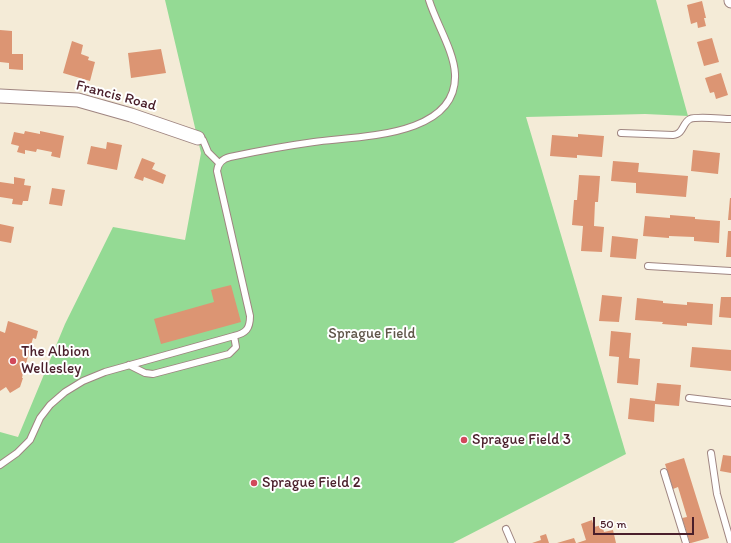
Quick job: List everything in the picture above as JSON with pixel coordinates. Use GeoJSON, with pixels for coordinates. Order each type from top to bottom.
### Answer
{"type":"FeatureCollection","features":[{"type":"Feature","properties":{"kind":"street","name":"Francis Road"},"geometry":{"type":"LineString","coordinates":[[0,96],[78,100],[131,115],[198,138]]}},
{"type":"Feature","properties":{"kind":"lane"},"geometry":{"type":"LineString","coordinates":[[0,465],[17,453],[30,440],[44,412],[57,398],[83,381],[93,376],[242,334],[246,331],[250,316],[217,171],[219,163],[230,157],[287,146],[399,131],[417,125],[435,115],[447,102],[454,85],[455,75],[452,59],[429,0]]}},
{"type":"Feature","properties":{"kind":"lane"},"geometry":{"type":"LineString","coordinates":[[621,134],[673,135],[680,133],[686,122],[692,118],[731,119]]}},
{"type":"Feature","properties":{"kind":"lane"},"geometry":{"type":"LineString","coordinates":[[198,138],[203,140],[208,152],[219,163]]}},
{"type":"Feature","properties":{"kind":"lane"},"geometry":{"type":"LineString","coordinates":[[648,266],[731,271]]}},
{"type":"Feature","properties":{"kind":"lane"},"geometry":{"type":"LineString","coordinates":[[129,365],[145,373],[153,374],[228,354],[236,347],[234,336]]}},
{"type":"Feature","properties":{"kind":"lane"},"geometry":{"type":"LineString","coordinates":[[689,398],[731,403]]}},
{"type":"Feature","properties":{"kind":"lane"},"geometry":{"type":"LineString","coordinates":[[711,453],[717,494],[731,543]]}},
{"type":"Feature","properties":{"kind":"lane"},"geometry":{"type":"LineString","coordinates":[[664,472],[686,543]]}},
{"type":"Feature","properties":{"kind":"lane"},"geometry":{"type":"LineString","coordinates":[[506,529],[509,542]]}},
{"type":"Feature","properties":{"kind":"green space","name":"Sprague Field"},"geometry":{"type":"Polygon","coordinates":[[[165,0],[656,0],[688,116],[645,114],[526,117],[626,454],[453,543],[0,543],[0,432],[18,437],[65,324],[113,227],[185,240],[201,153],[165,0]]]}},
{"type":"Feature","properties":{"kind":"building"},"geometry":{"type":"Polygon","coordinates":[[[702,1],[706,18],[704,18],[706,26],[698,28],[697,22],[691,24],[687,5],[702,1]]]}},
{"type":"Feature","properties":{"kind":"building"},"geometry":{"type":"Polygon","coordinates":[[[0,30],[12,31],[12,54],[23,54],[23,70],[9,69],[9,63],[0,62],[0,30]]]}},
{"type":"Feature","properties":{"kind":"building"},"geometry":{"type":"Polygon","coordinates":[[[712,38],[719,62],[704,66],[697,42],[712,38]]]}},
{"type":"Feature","properties":{"kind":"building"},"geometry":{"type":"Polygon","coordinates":[[[72,41],[83,45],[81,54],[89,57],[88,60],[95,62],[90,81],[63,73],[72,41]]]}},
{"type":"Feature","properties":{"kind":"building"},"geometry":{"type":"Polygon","coordinates":[[[161,49],[166,73],[131,78],[128,53],[161,49]]]}},
{"type":"Feature","properties":{"kind":"building"},"geometry":{"type":"Polygon","coordinates":[[[721,73],[728,95],[716,99],[714,92],[710,93],[705,78],[721,73]]]}},
{"type":"Feature","properties":{"kind":"building"},"geometry":{"type":"Polygon","coordinates":[[[25,131],[40,134],[40,131],[64,136],[60,158],[51,156],[52,152],[37,149],[36,152],[25,150],[25,154],[17,152],[19,146],[11,144],[14,132],[24,134],[25,131]]]}},
{"type":"Feature","properties":{"kind":"building"},"geometry":{"type":"Polygon","coordinates":[[[578,134],[604,136],[602,157],[577,155],[577,158],[550,156],[552,135],[578,137],[578,134]]]}},
{"type":"Feature","properties":{"kind":"building"},"geometry":{"type":"Polygon","coordinates":[[[107,142],[122,145],[117,170],[87,164],[91,146],[106,149],[107,142]]]}},
{"type":"Feature","properties":{"kind":"building"},"geometry":{"type":"Polygon","coordinates":[[[693,150],[720,153],[718,174],[691,171],[693,150]]]}},
{"type":"Feature","properties":{"kind":"building"},"geometry":{"type":"Polygon","coordinates":[[[142,158],[155,163],[152,169],[166,175],[163,184],[144,177],[143,181],[134,178],[142,158]]]}},
{"type":"Feature","properties":{"kind":"building"},"geometry":{"type":"Polygon","coordinates":[[[613,161],[639,163],[638,172],[688,176],[686,197],[636,193],[636,183],[611,181],[613,161]]]}},
{"type":"Feature","properties":{"kind":"building"},"geometry":{"type":"Polygon","coordinates":[[[579,175],[600,176],[598,202],[595,202],[594,226],[604,227],[602,252],[581,251],[583,226],[572,225],[574,200],[577,200],[579,175]]]}},
{"type":"Feature","properties":{"kind":"building"},"geometry":{"type":"Polygon","coordinates":[[[14,177],[25,179],[24,185],[31,186],[28,201],[23,201],[22,205],[12,204],[13,199],[0,197],[0,182],[14,184],[14,177]]]}},
{"type":"Feature","properties":{"kind":"building"},"geometry":{"type":"Polygon","coordinates":[[[52,188],[65,190],[62,206],[49,204],[52,188]]]}},
{"type":"Feature","properties":{"kind":"building"},"geometry":{"type":"Polygon","coordinates":[[[730,198],[731,220],[728,220],[730,198]]]}},
{"type":"Feature","properties":{"kind":"building"},"geometry":{"type":"Polygon","coordinates":[[[670,215],[720,221],[719,243],[694,241],[694,237],[669,236],[669,238],[643,236],[645,216],[670,218],[670,215]]]}},
{"type":"Feature","properties":{"kind":"building"},"geometry":{"type":"Polygon","coordinates":[[[0,224],[14,227],[11,243],[0,241],[0,224]]]}},
{"type":"Feature","properties":{"kind":"building"},"geometry":{"type":"Polygon","coordinates":[[[728,231],[731,231],[731,257],[726,257],[728,231]]]}},
{"type":"Feature","properties":{"kind":"building"},"geometry":{"type":"Polygon","coordinates":[[[612,236],[638,239],[636,259],[610,257],[612,236]]]}},
{"type":"Feature","properties":{"kind":"building"},"geometry":{"type":"Polygon","coordinates":[[[231,285],[241,322],[161,344],[154,319],[214,302],[211,290],[231,285]]]}},
{"type":"Feature","properties":{"kind":"building"},"geometry":{"type":"Polygon","coordinates":[[[602,295],[622,297],[619,322],[599,321],[602,295]]]}},
{"type":"Feature","properties":{"kind":"building"},"geometry":{"type":"Polygon","coordinates":[[[721,297],[731,297],[731,318],[719,317],[721,297]]]}},
{"type":"Feature","properties":{"kind":"building"},"geometry":{"type":"Polygon","coordinates":[[[637,298],[663,301],[663,303],[687,305],[687,302],[713,304],[712,325],[687,323],[687,326],[662,324],[663,322],[635,320],[637,298]]]}},
{"type":"Feature","properties":{"kind":"building","name":"The Albion Wellesley"},"geometry":{"type":"Polygon","coordinates":[[[8,321],[38,331],[36,339],[33,338],[31,345],[33,346],[26,364],[28,365],[25,373],[23,373],[20,387],[10,393],[6,387],[0,391],[0,331],[5,333],[8,321]]]}},
{"type":"Feature","properties":{"kind":"building"},"geometry":{"type":"Polygon","coordinates":[[[611,331],[631,333],[629,358],[640,359],[638,385],[617,383],[619,357],[609,356],[611,331]]]}},
{"type":"Feature","properties":{"kind":"building"},"geometry":{"type":"Polygon","coordinates":[[[692,347],[731,350],[731,371],[690,367],[692,347]]]}},
{"type":"Feature","properties":{"kind":"building"},"geometry":{"type":"Polygon","coordinates":[[[657,383],[681,385],[679,406],[655,404],[654,422],[628,419],[630,398],[655,401],[657,383]]]}},
{"type":"Feature","properties":{"kind":"building"},"geometry":{"type":"Polygon","coordinates":[[[723,455],[731,456],[731,473],[720,471],[723,455]]]}},
{"type":"Feature","properties":{"kind":"building"},"geometry":{"type":"Polygon","coordinates":[[[684,458],[709,538],[691,543],[682,518],[687,517],[678,487],[673,489],[665,464],[684,458]]]}},
{"type":"Feature","properties":{"kind":"building"},"geometry":{"type":"Polygon","coordinates":[[[592,520],[594,527],[602,525],[604,532],[613,530],[616,543],[577,543],[586,540],[581,524],[592,520]]]}},
{"type":"Feature","properties":{"kind":"building"},"geometry":{"type":"Polygon","coordinates":[[[546,534],[549,543],[532,543],[541,540],[540,536],[546,534]]]}},
{"type":"Feature","properties":{"kind":"building"},"geometry":{"type":"Polygon","coordinates":[[[574,538],[576,543],[557,543],[574,538]]]}},
{"type":"Feature","properties":{"kind":"place","name":"The Albion Wellesley"},"geometry":{"type":"Point","coordinates":[13,361]}},
{"type":"Feature","properties":{"kind":"place","name":"Sprague Field 3"},"geometry":{"type":"Point","coordinates":[464,440]}},
{"type":"Feature","properties":{"kind":"place","name":"Sprague Field 2"},"geometry":{"type":"Point","coordinates":[254,483]}}]}
